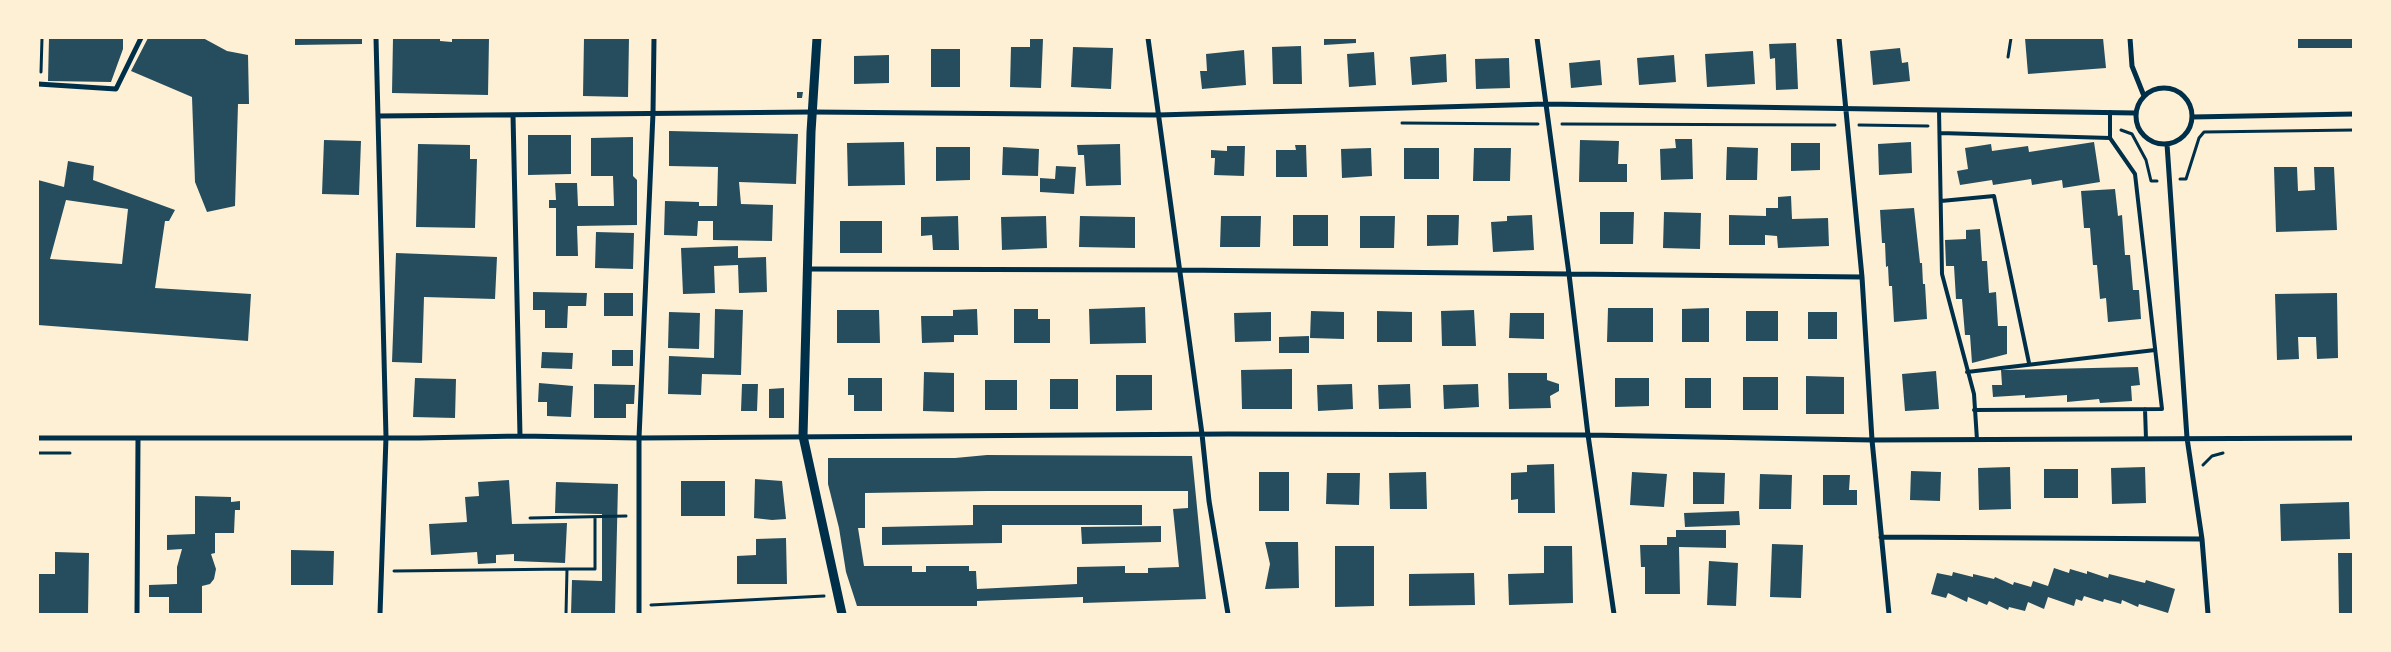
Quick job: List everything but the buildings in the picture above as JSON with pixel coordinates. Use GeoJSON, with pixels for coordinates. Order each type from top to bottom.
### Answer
{"type":"FeatureCollection","features":[{"type":"Feature","properties":{"kind":"street"},"geometry":{"type":"LineString","coordinates":[[39,84],[116,89],[140,38]]}},
{"type":"Feature","properties":{"kind":"street"},"geometry":{"type":"LineString","coordinates":[[376,38],[386,438],[380,614]]}},
{"type":"Feature","properties":{"kind":"street"},"geometry":{"type":"LineString","coordinates":[[639,614],[640,438],[653,113],[654,38]]}},
{"type":"Feature","properties":{"kind":"street"},"geometry":{"type":"LineString","coordinates":[[816,38],[806,269],[802,436],[842,614]]}},
{"type":"Feature","properties":{"kind":"street"},"geometry":{"type":"LineString","coordinates":[[1148,38],[1202,434],[1208,501],[1228,614]]}},
{"type":"Feature","properties":{"kind":"street"},"geometry":{"type":"LineString","coordinates":[[1538,38],[1588,436],[1614,614]]}},
{"type":"Feature","properties":{"kind":"street"},"geometry":{"type":"LineString","coordinates":[[1839,38],[1862,277],[1872,440],[1888,614]]}},
{"type":"Feature","properties":{"kind":"street"},"geometry":{"type":"LineString","coordinates":[[2130,38],[2132,66],[2144,96]]}},
{"type":"Feature","properties":{"kind":"street"},"geometry":{"type":"LineString","coordinates":[[2159,88],[2179,92],[2188,101],[2192,117],[2188,130],[2180,138],[2167,144],[2156,143],[2143,134],[2136,123],[2136,113],[2144,96],[2159,88]]}},
{"type":"Feature","properties":{"kind":"street"},"geometry":{"type":"LineString","coordinates":[[378,116],[812,112],[1158,115],[1546,104],[2136,113]]}},
{"type":"Feature","properties":{"kind":"street"},"geometry":{"type":"LineString","coordinates":[[2192,117],[2354,114]]}},
{"type":"Feature","properties":{"kind":"street"},"geometry":{"type":"LineString","coordinates":[[513,115],[520,436]]}},
{"type":"Feature","properties":{"kind":"street"},"geometry":{"type":"LineString","coordinates":[[2167,144],[2187,438],[2202,539],[2208,614]]}},
{"type":"Feature","properties":{"kind":"street"},"geometry":{"type":"LineString","coordinates":[[806,269],[1179,270],[1862,277]]}},
{"type":"Feature","properties":{"kind":"street"},"geometry":{"type":"LineString","coordinates":[[38,438],[520,436],[640,438],[1202,434],[1872,440],[2354,438]]}},
{"type":"Feature","properties":{"kind":"street"},"geometry":{"type":"LineString","coordinates":[[137,614],[138,438]]}},
{"type":"Feature","properties":{"kind":"street"},"geometry":{"type":"LineString","coordinates":[[1881,537],[2202,539]]}},
{"type":"Feature","properties":{"kind":"lane"},"geometry":{"type":"LineString","coordinates":[[1939,110],[1942,274],[1974,394],[1976,440]]}},
{"type":"Feature","properties":{"kind":"lane"},"geometry":{"type":"LineString","coordinates":[[1974,410],[2162,409],[2135,174],[2110,138],[2110,112]]}},
{"type":"Feature","properties":{"kind":"lane"},"geometry":{"type":"LineString","coordinates":[[1940,133],[2110,138]]}},
{"type":"Feature","properties":{"kind":"lane"},"geometry":{"type":"LineString","coordinates":[[1941,201],[1994,196],[2029,363]]}},
{"type":"Feature","properties":{"kind":"lane"},"geometry":{"type":"LineString","coordinates":[[1967,372],[2029,363],[2155,350]]}},
{"type":"Feature","properties":{"kind":"lane"},"geometry":{"type":"LineString","coordinates":[[2145,409],[2146,439]]}},
{"type":"Feature","properties":{"kind":"path"},"geometry":{"type":"LineString","coordinates":[[39,84],[42,38]]}},
{"type":"Feature","properties":{"kind":"path"},"geometry":{"type":"LineString","coordinates":[[2008,57],[2010,38]]}},
{"type":"Feature","properties":{"kind":"path"},"geometry":{"type":"LineString","coordinates":[[1401,123],[1940,126]]}},
{"type":"Feature","properties":{"kind":"path"},"geometry":{"type":"LineString","coordinates":[[2110,128],[2132,134],[2146,160],[2150,181],[2186,179],[2199,138],[2204,132],[2354,130]]}},
{"type":"Feature","properties":{"kind":"path"},"geometry":{"type":"LineString","coordinates":[[2201,470],[2212,456],[2224,453]]}},
{"type":"Feature","properties":{"kind":"path"},"geometry":{"type":"LineString","coordinates":[[530,518],[639,516]]}},
{"type":"Feature","properties":{"kind":"path"},"geometry":{"type":"LineString","coordinates":[[381,571],[596,569],[596,517]]}},
{"type":"Feature","properties":{"kind":"path"},"geometry":{"type":"LineString","coordinates":[[566,614],[567,569]]}},
{"type":"Feature","properties":{"kind":"path"},"geometry":{"type":"LineString","coordinates":[[639,605],[837,596]]}}]}
